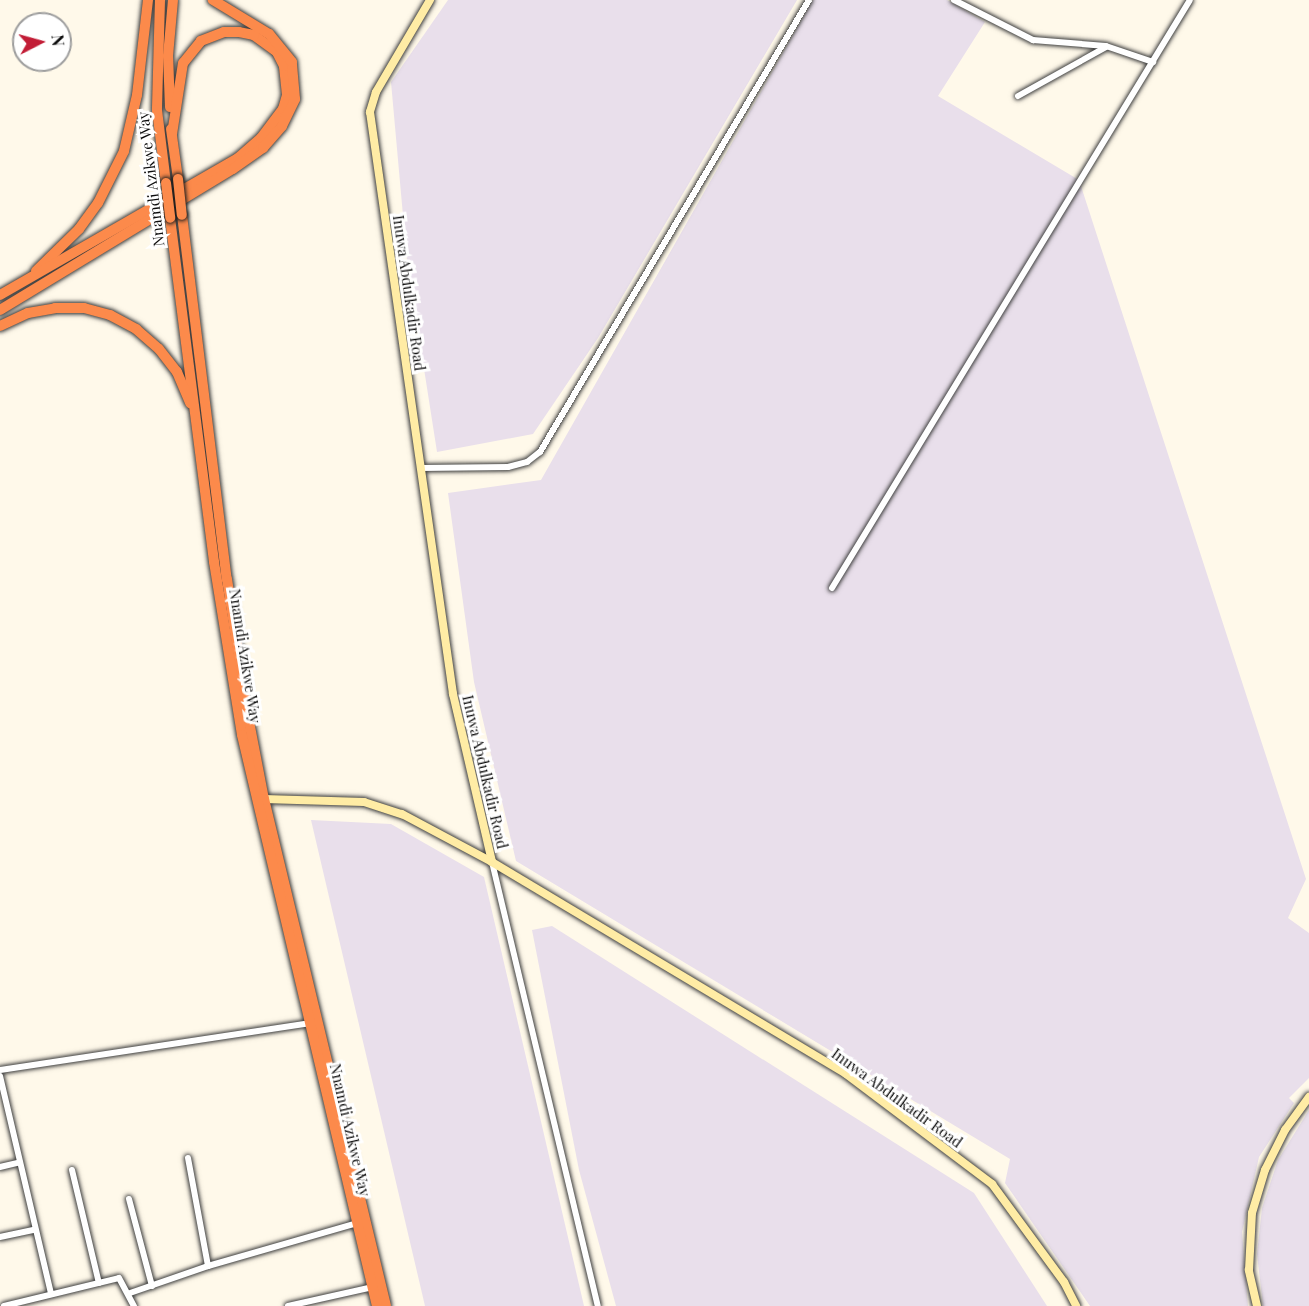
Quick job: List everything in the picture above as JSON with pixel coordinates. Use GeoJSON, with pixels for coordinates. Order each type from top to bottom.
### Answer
{"type":"FeatureCollection","features":[{"type":"Feature","properties":{"kind":"highway"},"geometry":{"type":"LineString","coordinates":[[34,273],[92,212],[124,151],[137,95],[148,0]]}},
{"type":"Feature","properties":{"kind":"highway","name":"Nnamdi Azikwe Way"},"geometry":{"type":"LineString","coordinates":[[160,0],[157,110],[196,420],[233,684],[309,1023],[377,1306]]}},
{"type":"Feature","properties":{"kind":"highway","name":"Nnamdi Azikwe Way"},"geometry":{"type":"LineString","coordinates":[[173,0],[168,65],[172,134],[226,579],[259,799],[386,1306]]}},
{"type":"Feature","properties":{"kind":"highway"},"geometry":{"type":"LineString","coordinates":[[0,310],[233,170],[262,148],[282,126],[296,99],[292,62],[269,34],[213,0]]}},
{"type":"Feature","properties":{"kind":"highway"},"geometry":{"type":"LineString","coordinates":[[0,295],[34,273],[67,259],[238,158],[261,138],[283,109],[287,95],[284,66],[277,52],[254,35],[239,32],[214,34],[201,41],[183,63],[172,134]]}},
{"type":"Feature","properties":{"kind":"highway"},"geometry":{"type":"LineString","coordinates":[[0,326],[28,313],[62,308],[84,308],[122,321],[148,338],[167,358],[184,386],[196,420]]}},
{"type":"Feature","properties":{"kind":"street","name":"Inuwa Abdulkadir Road"},"geometry":{"type":"LineString","coordinates":[[430,0],[376,92],[370,112],[453,694],[492,862],[846,1074],[992,1184],[1058,1272],[1076,1306]]}},
{"type":"Feature","properties":{"kind":"street"},"geometry":{"type":"LineString","coordinates":[[421,468],[508,467],[526,462],[540,452],[809,0]]}},
{"type":"Feature","properties":{"kind":"street"},"geometry":{"type":"LineString","coordinates":[[954,0],[1033,40],[1106,46],[1154,62]]}},
{"type":"Feature","properties":{"kind":"street"},"geometry":{"type":"LineString","coordinates":[[832,588],[1190,0]]}},
{"type":"Feature","properties":{"kind":"street"},"geometry":{"type":"LineString","coordinates":[[1018,96],[1106,46]]}},
{"type":"Feature","properties":{"kind":"street"},"geometry":{"type":"LineString","coordinates":[[259,799],[364,802],[402,814],[492,862],[598,1306]]}},
{"type":"Feature","properties":{"kind":"street"},"geometry":{"type":"LineString","coordinates":[[0,1070],[309,1023]]}},
{"type":"Feature","properties":{"kind":"street"},"geometry":{"type":"LineString","coordinates":[[0,1077],[18,1163],[51,1294]]}},
{"type":"Feature","properties":{"kind":"street"},"geometry":{"type":"LineString","coordinates":[[1257,1306],[1249,1270],[1252,1214],[1275,1150],[1309,1097]]}},
{"type":"Feature","properties":{"kind":"street"},"geometry":{"type":"LineString","coordinates":[[188,1158],[208,1266]]}},
{"type":"Feature","properties":{"kind":"street"},"geometry":{"type":"LineString","coordinates":[[0,1167],[18,1163]]}},
{"type":"Feature","properties":{"kind":"street"},"geometry":{"type":"LineString","coordinates":[[72,1170],[99,1283]]}},
{"type":"Feature","properties":{"kind":"street"},"geometry":{"type":"LineString","coordinates":[[129,1199],[152,1286]]}},
{"type":"Feature","properties":{"kind":"street"},"geometry":{"type":"LineString","coordinates":[[130,1293],[208,1266],[357,1223]]}},
{"type":"Feature","properties":{"kind":"street"},"geometry":{"type":"LineString","coordinates":[[0,1237],[34,1230]]}},
{"type":"Feature","properties":{"kind":"street"},"geometry":{"type":"LineString","coordinates":[[4,1306],[122,1279],[134,1306]]}},
{"type":"Feature","properties":{"kind":"street"},"geometry":{"type":"LineString","coordinates":[[288,1306],[373,1287]]}},
{"type":"Feature","properties":{"kind":"shaded area"},"geometry":{"type":"Polygon","coordinates":[[[448,0],[797,0],[598,338],[533,434],[437,452],[407,260],[391,82],[448,0]]]}},
{"type":"Feature","properties":{"kind":"shaded area"},"geometry":{"type":"Polygon","coordinates":[[[813,0],[947,0],[985,22],[938,96],[1079,180],[1306,879],[1288,918],[1309,933],[1309,1078],[1289,1098],[1294,1103],[1259,1157],[1242,1232],[1248,1306],[1090,1306],[1005,1183],[1010,1159],[516,861],[474,682],[448,493],[541,480],[813,0]]]}},
{"type":"Feature","properties":{"kind":"shaded area"},"geometry":{"type":"Polygon","coordinates":[[[311,820],[391,824],[484,877],[584,1306],[425,1306],[311,820]]]}},
{"type":"Feature","properties":{"kind":"shaded area"},"geometry":{"type":"Polygon","coordinates":[[[552,926],[974,1193],[1047,1306],[616,1306],[579,1170],[532,930],[552,926]]]}},
{"type":"Feature","properties":{"kind":"shaded area"},"geometry":{"type":"Polygon","coordinates":[[[1309,1110],[1309,1306],[1263,1306],[1257,1254],[1262,1208],[1278,1160],[1309,1110]]]}}]}
